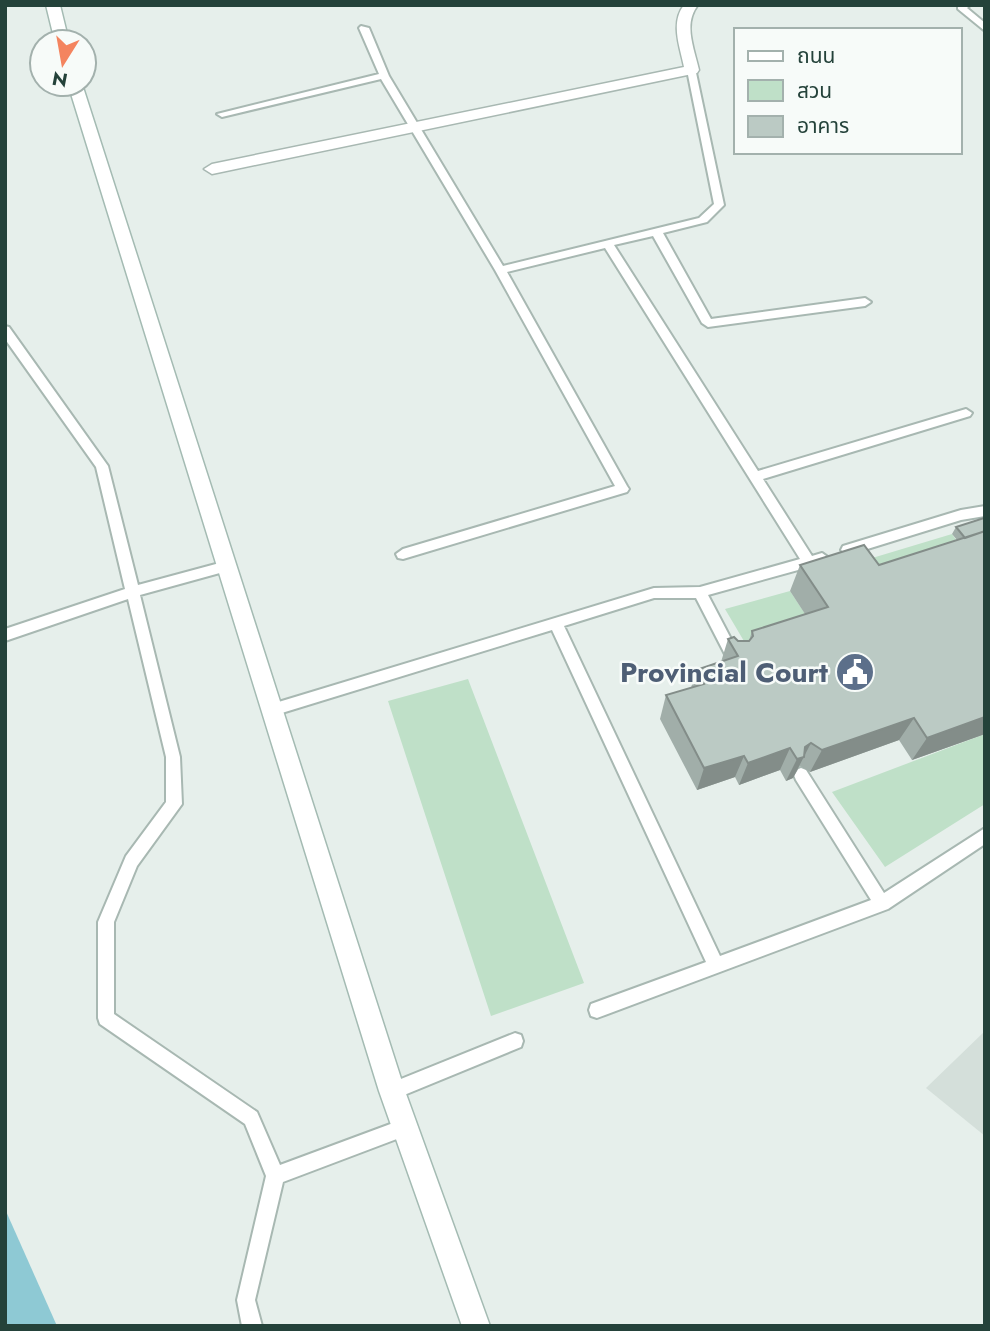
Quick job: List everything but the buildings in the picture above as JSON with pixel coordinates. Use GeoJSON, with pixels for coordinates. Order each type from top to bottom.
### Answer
{"type":"FeatureCollection","features":[{"type":"Feature","properties":{"kind":"street"},"geometry":{"type":"LineString","coordinates":[[53,5],[59,28]]}},
{"type":"Feature","properties":{"kind":"street"},"geometry":{"type":"LineString","coordinates":[[212,169],[692,70],[682,20],[692,5]]}},
{"type":"Feature","properties":{"kind":"street"},"geometry":{"type":"LineString","coordinates":[[79,98],[391,1091],[476,1326]]}},
{"type":"Feature","properties":{"kind":"lane"},"geometry":{"type":"LineString","coordinates":[[966,5],[961,6],[985,28]]}},
{"type":"Feature","properties":{"kind":"lane"},"geometry":{"type":"LineString","coordinates":[[365,28],[384,76],[500,270],[623,489],[403,554]]}},
{"type":"Feature","properties":{"kind":"lane"},"geometry":{"type":"LineString","coordinates":[[500,270],[703,220],[719,205],[692,70]]}},
{"type":"Feature","properties":{"kind":"lane"},"geometry":{"type":"LineString","coordinates":[[222,114],[384,76]]}},
{"type":"Feature","properties":{"kind":"lane"},"geometry":{"type":"LineString","coordinates":[[657,233],[708,323],[865,302]]}},
{"type":"Feature","properties":{"kind":"lane"},"geometry":{"type":"LineString","coordinates":[[607,243],[809,562]]}},
{"type":"Feature","properties":{"kind":"lane"},"geometry":{"type":"LineString","coordinates":[[5,330],[102,466],[173,757],[174,804],[131,861],[106,922],[106,1018],[251,1118],[275,1176],[246,1300],[252,1326]]}},
{"type":"Feature","properties":{"kind":"lane"},"geometry":{"type":"LineString","coordinates":[[755,477],[966,413]]}},
{"type":"Feature","properties":{"kind":"lane"},"geometry":{"type":"LineString","coordinates":[[272,710],[654,593],[700,592],[961,515],[985,511]]}},
{"type":"Feature","properties":{"kind":"lane"},"geometry":{"type":"LineString","coordinates":[[5,635],[133,592],[227,566]]}},
{"type":"Feature","properties":{"kind":"lane"},"geometry":{"type":"LineString","coordinates":[[700,592],[735,659]]}},
{"type":"Feature","properties":{"kind":"lane"},"geometry":{"type":"LineString","coordinates":[[556,623],[716,966]]}},
{"type":"Feature","properties":{"kind":"lane"},"geometry":{"type":"LineString","coordinates":[[801,775],[882,904]]}},
{"type":"Feature","properties":{"kind":"lane"},"geometry":{"type":"LineString","coordinates":[[597,1010],[882,904],[985,835]]}},
{"type":"Feature","properties":{"kind":"lane"},"geometry":{"type":"LineString","coordinates":[[391,1091],[516,1041]]}},
{"type":"Feature","properties":{"kind":"lane"},"geometry":{"type":"LineString","coordinates":[[275,1176],[404,1128]]}},
{"type":"Feature","properties":{"kind":"shaded area"},"geometry":{"type":"Polygon","coordinates":[[[985,1031],[985,1136],[926,1088],[985,1031]]]}},
{"type":"Feature","properties":{"kind":"green space"},"geometry":{"type":"Polygon","coordinates":[[[952,534],[985,582],[849,565],[952,534]]]}},
{"type":"Feature","properties":{"kind":"green space"},"geometry":{"type":"Polygon","coordinates":[[[790,591],[817,632],[751,653],[725,609],[790,591]]]}},
{"type":"Feature","properties":{"kind":"green space"},"geometry":{"type":"Polygon","coordinates":[[[468,679],[584,983],[491,1016],[388,701],[468,679]]]}},
{"type":"Feature","properties":{"kind":"green space"},"geometry":{"type":"Polygon","coordinates":[[[985,734],[985,804],[885,867],[832,792],[985,734]]]}},
{"type":"Feature","properties":{"kind":"water"},"geometry":{"type":"Polygon","coordinates":[[[5,1209],[57,1326],[5,1326],[5,1209]]]}},
{"type":"Feature","properties":{"kind":"place","name":"Provincial Court"},"geometry":{"type":"Point","coordinates":[855,672]}}]}
